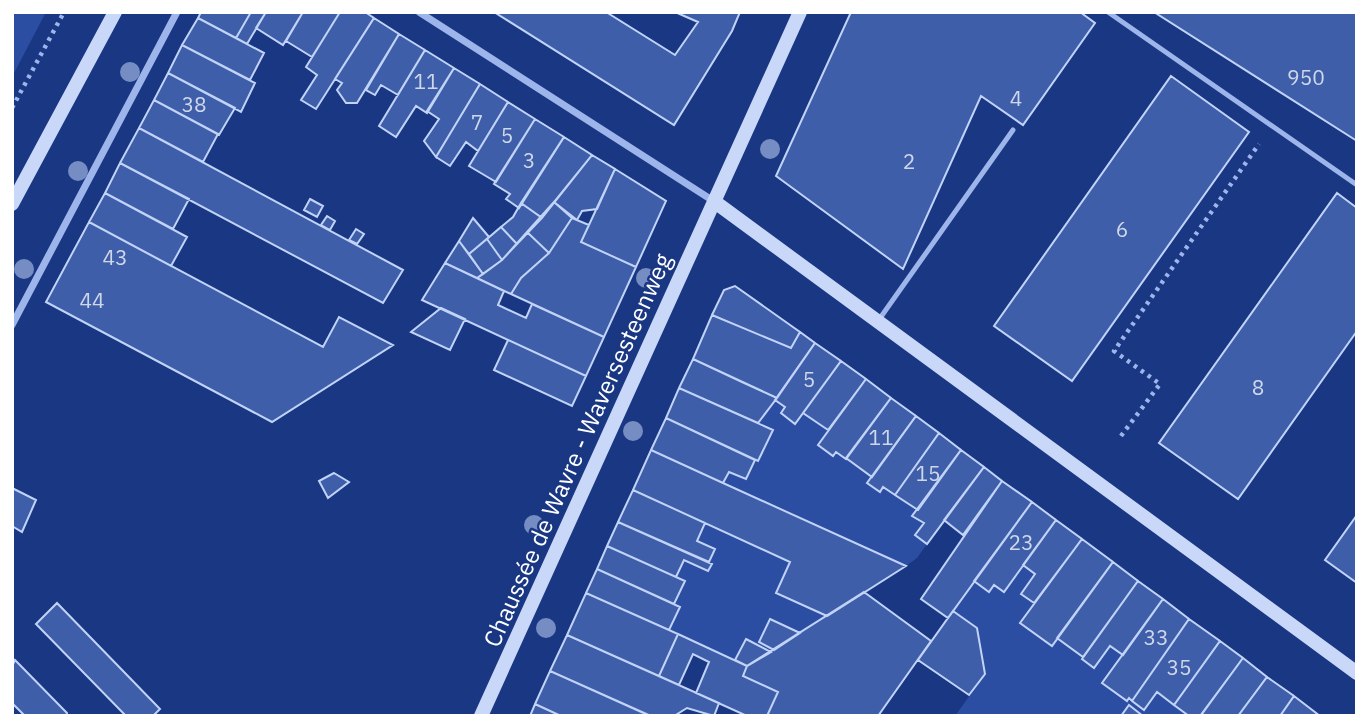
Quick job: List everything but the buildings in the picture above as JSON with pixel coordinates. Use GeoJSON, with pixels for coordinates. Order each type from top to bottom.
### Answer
{"type":"FeatureCollection","features":[{"type":"Feature","properties":{"kind":"main road"},"geometry":{"type":"LineString","coordinates":[[12,204],[115,12]]}},
{"type":"Feature","properties":{"kind":"main road","name":"Chaussée de Wavre - Waversesteenweg"},"geometry":{"type":"LineString","coordinates":[[481,716],[800,12]]}},
{"type":"Feature","properties":{"kind":"main road"},"geometry":{"type":"LineString","coordinates":[[715,202],[1357,673]]}},
{"type":"Feature","properties":{"kind":"street"},"geometry":{"type":"LineString","coordinates":[[12,325],[177,12]]}},
{"type":"Feature","properties":{"kind":"street"},"geometry":{"type":"LineString","coordinates":[[419,12],[715,202]]}},
{"type":"Feature","properties":{"kind":"lane"},"geometry":{"type":"LineString","coordinates":[[1108,12],[1357,185]]}},
{"type":"Feature","properties":{"kind":"lane"},"geometry":{"type":"LineString","coordinates":[[878,321],[1013,130]]}},
{"type":"Feature","properties":{"kind":"path"},"geometry":{"type":"LineString","coordinates":[[12,108],[64,12]]}},
{"type":"Feature","properties":{"kind":"path"},"geometry":{"type":"LineString","coordinates":[[1121,436],[1160,384],[1114,351],[1272,126]]}},
{"type":"Feature","properties":{"kind":"shaded area"},"geometry":{"type":"Polygon","coordinates":[[[12,12],[46,12],[13,75],[12,75],[12,12]]]}},
{"type":"Feature","properties":{"kind":"shaded area"},"geometry":{"type":"Polygon","coordinates":[[[775,400],[785,407],[781,414],[795,423],[803,413],[828,430],[818,445],[833,456],[836,452],[872,477],[868,483],[880,492],[883,487],[918,510],[913,516],[924,523],[915,535],[927,544],[917,558],[906,566],[723,483],[729,472],[746,479],[755,460],[758,461],[772,430],[758,423],[775,400]]]}},
{"type":"Feature","properties":{"kind":"shaded area"},"geometry":{"type":"Polygon","coordinates":[[[705,523],[790,562],[827,616],[800,633],[770,619],[759,642],[774,650],[771,652],[746,639],[735,660],[669,630],[680,607],[674,604],[684,581],[676,577],[684,560],[708,571],[712,564],[709,562],[715,549],[697,541],[705,523]]]}},
{"type":"Feature","properties":{"kind":"shaded area"},"geometry":{"type":"Polygon","coordinates":[[[1023,565],[1035,574],[1021,594],[1034,603],[1021,624],[1052,646],[1057,638],[1094,668],[1110,646],[1123,655],[1102,684],[1144,710],[1157,692],[1189,716],[1143,716],[1129,705],[1121,716],[955,716],[985,674],[977,628],[953,611],[974,581],[989,591],[1023,565]]]}}]}
